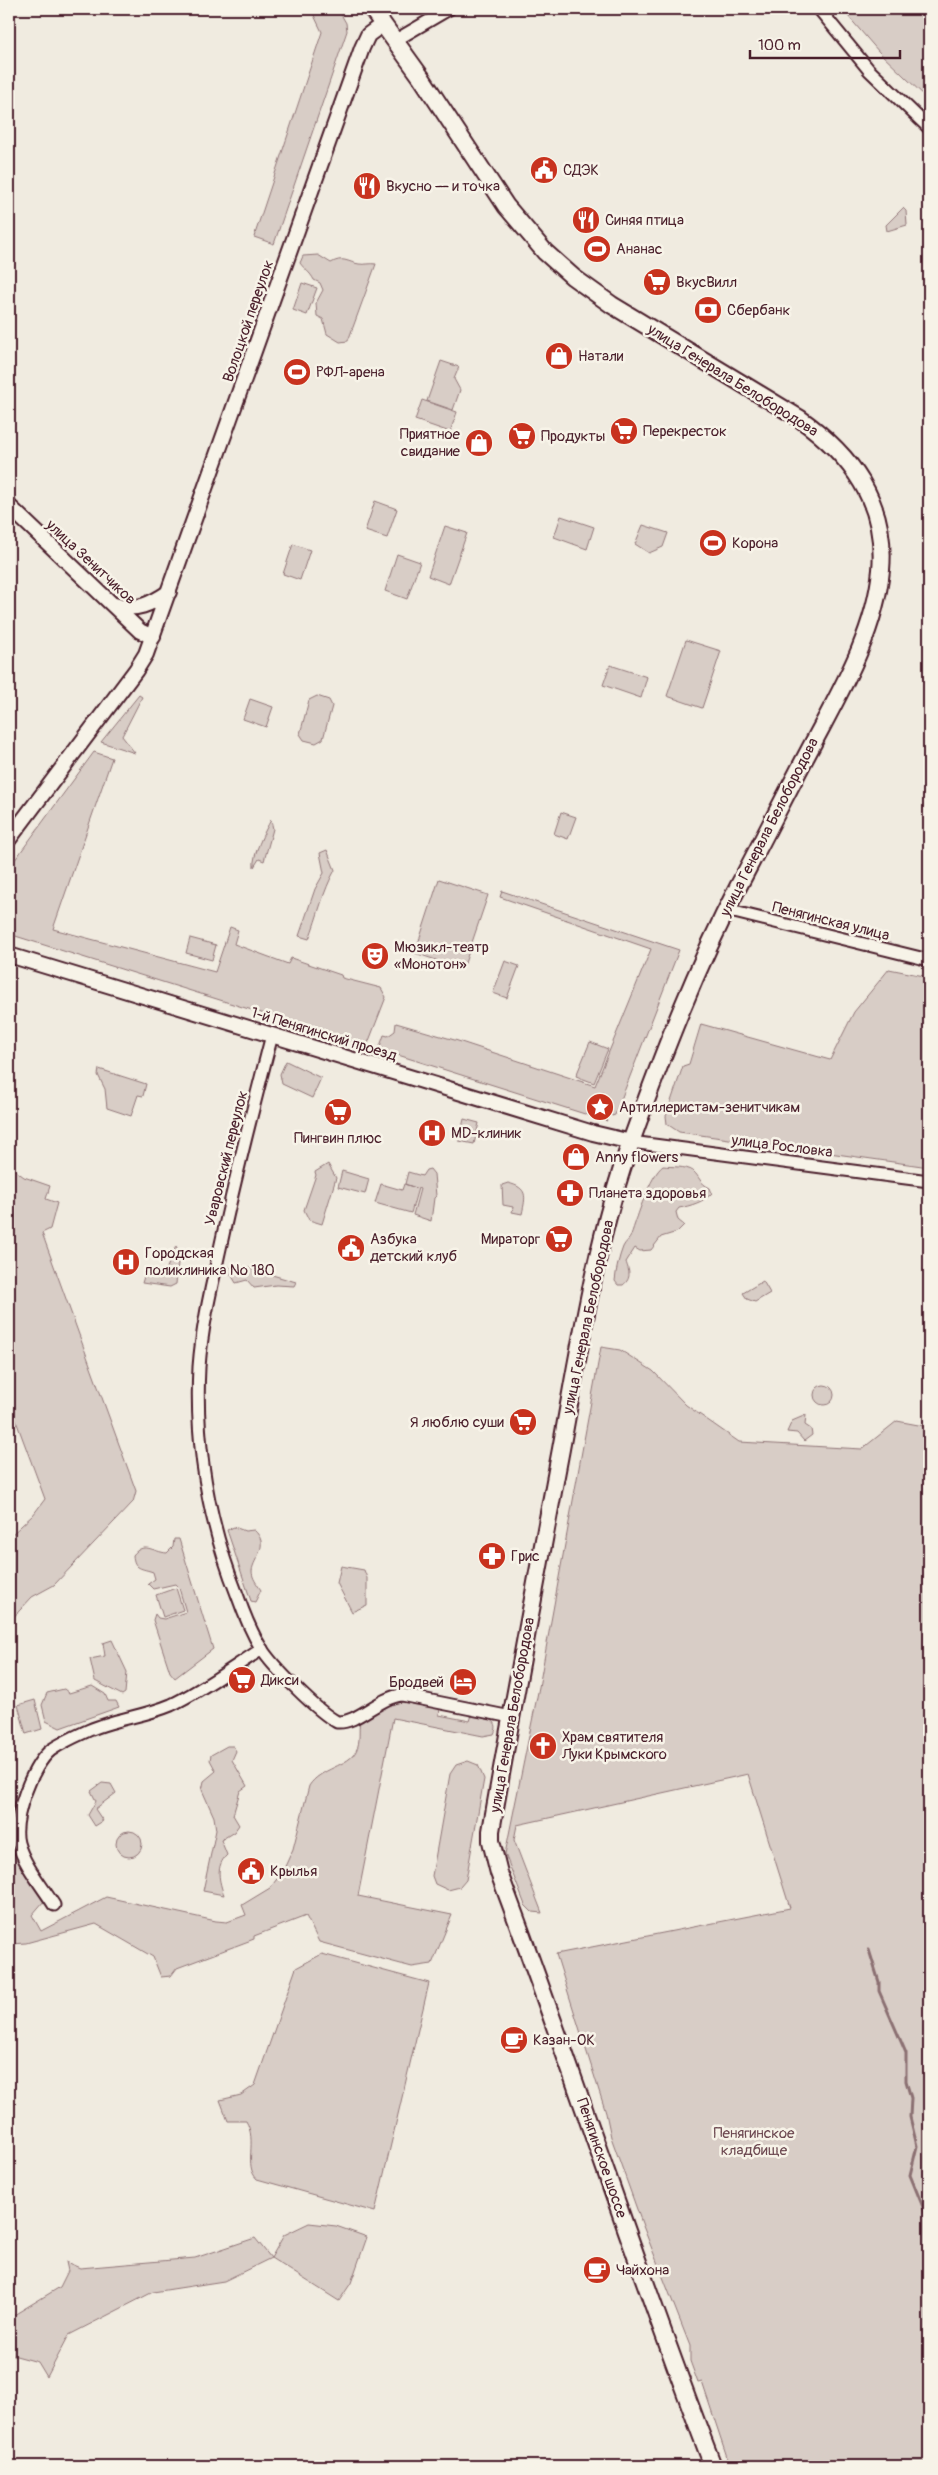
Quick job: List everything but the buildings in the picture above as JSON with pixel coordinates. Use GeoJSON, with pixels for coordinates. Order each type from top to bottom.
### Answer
{"type":"FeatureCollection","features":[{"type":"Feature","properties":{"kind":"main road","name":"улица Генерала Белобородова"},"geometry":{"type":"LineString","coordinates":[[372,9],[396,40],[506,206],[545,252],[573,277],[612,305],[798,418],[820,434],[850,463],[870,498],[880,535],[881,571],[864,639],[843,686],[726,910],[688,992],[631,1142],[601,1240],[511,1717],[491,1831],[492,1850]]}},
{"type":"Feature","properties":{"kind":"main road","name":"Пенягинское шоссе"},"geometry":{"type":"LineString","coordinates":[[492,1850],[609,2177],[667,2346],[713,2466]]}},
{"type":"Feature","properties":{"kind":"street"},"geometry":{"type":"LineString","coordinates":[[396,40],[449,9]]}},
{"type":"Feature","properties":{"kind":"street"},"geometry":{"type":"LineString","coordinates":[[819,9],[869,70],[929,128]]}},
{"type":"Feature","properties":{"kind":"street","name":"Волоцкой переулок"},"geometry":{"type":"LineString","coordinates":[[153,637],[362,48],[368,35],[384,24]]}},
{"type":"Feature","properties":{"kind":"street","name":"улица Зенитчиков"},"geometry":{"type":"LineString","coordinates":[[9,506],[140,631],[153,637]]}},
{"type":"Feature","properties":{"kind":"street"},"geometry":{"type":"LineString","coordinates":[[112,604],[131,609],[142,607],[169,592]]}},
{"type":"Feature","properties":{"kind":"street"},"geometry":{"type":"LineString","coordinates":[[9,839],[136,670],[153,637]]}},
{"type":"Feature","properties":{"kind":"street","name":"Пенягинская улица"},"geometry":{"type":"LineString","coordinates":[[726,910],[929,960]]}},
{"type":"Feature","properties":{"kind":"street","name":"1-й Пенягинский проезд"},"geometry":{"type":"LineString","coordinates":[[9,955],[593,1133],[631,1142]]}},
{"type":"Feature","properties":{"kind":"street","name":"Уваровский переулок"},"geometry":{"type":"LineString","coordinates":[[272,1035],[231,1195],[211,1288],[199,1368],[201,1450],[210,1506],[232,1583],[262,1649],[313,1703],[329,1718],[337,1722],[349,1721],[388,1698],[402,1695],[511,1717]]}},
{"type":"Feature","properties":{"kind":"street","name":"улица Рословка"},"geometry":{"type":"LineString","coordinates":[[631,1142],[929,1181]]}},
{"type":"Feature","properties":{"kind":"street"},"geometry":{"type":"LineString","coordinates":[[54,1905],[21,1850],[16,1828],[19,1814],[35,1770],[42,1758],[51,1750],[86,1731],[150,1714],[173,1704],[262,1649]]}},
{"type":"Feature","properties":{"kind":"green space"},"geometry":{"type":"Polygon","coordinates":[[[311,9],[338,9],[346,23],[347,31],[274,244],[254,237],[322,32],[311,9]]]}},
{"type":"Feature","properties":{"kind":"green space"},"geometry":{"type":"Polygon","coordinates":[[[842,9],[929,9],[929,100],[879,52],[842,9]]]}},
{"type":"Feature","properties":{"kind":"green space"},"geometry":{"type":"Polygon","coordinates":[[[903,208],[906,211],[907,225],[887,231],[886,225],[903,208]]]}},
{"type":"Feature","properties":{"kind":"green space"},"geometry":{"type":"Polygon","coordinates":[[[318,255],[331,263],[342,260],[361,264],[376,264],[348,341],[340,342],[327,334],[323,319],[317,316],[316,303],[323,290],[320,283],[314,280],[300,263],[303,256],[318,255]]]}},
{"type":"Feature","properties":{"kind":"green space"},"geometry":{"type":"Polygon","coordinates":[[[302,283],[317,288],[307,315],[293,310],[302,283]]]}},
{"type":"Feature","properties":{"kind":"green space"},"geometry":{"type":"Polygon","coordinates":[[[441,361],[459,367],[454,379],[460,390],[453,410],[427,401],[441,361]]]}},
{"type":"Feature","properties":{"kind":"green space"},"geometry":{"type":"Polygon","coordinates":[[[422,400],[457,412],[450,432],[415,420],[422,400]]]}},
{"type":"Feature","properties":{"kind":"green space"},"geometry":{"type":"Polygon","coordinates":[[[375,501],[397,509],[387,538],[365,531],[375,501]]]}},
{"type":"Feature","properties":{"kind":"green space"},"geometry":{"type":"Polygon","coordinates":[[[561,516],[594,527],[587,549],[554,537],[561,516]]]}},
{"type":"Feature","properties":{"kind":"green space"},"geometry":{"type":"Polygon","coordinates":[[[643,525],[668,533],[663,547],[649,553],[635,544],[643,525]]]}},
{"type":"Feature","properties":{"kind":"green space"},"geometry":{"type":"Polygon","coordinates":[[[445,526],[467,533],[449,584],[428,576],[445,526]]]}},
{"type":"Feature","properties":{"kind":"green space"},"geometry":{"type":"Polygon","coordinates":[[[293,544],[310,550],[300,580],[283,574],[293,544]]]}},
{"type":"Feature","properties":{"kind":"green space"},"geometry":{"type":"Polygon","coordinates":[[[397,554],[420,562],[407,599],[385,591],[397,554]]]}},
{"type":"Feature","properties":{"kind":"green space"},"geometry":{"type":"Polygon","coordinates":[[[686,640],[721,651],[702,708],[667,696],[686,640]]]}},
{"type":"Feature","properties":{"kind":"green space"},"geometry":{"type":"Polygon","coordinates":[[[610,665],[647,677],[641,698],[603,685],[610,665]]]}},
{"type":"Feature","properties":{"kind":"green space"},"geometry":{"type":"Polygon","coordinates":[[[139,695],[142,697],[122,736],[135,753],[101,742],[139,695]]]}},
{"type":"Feature","properties":{"kind":"green space"},"geometry":{"type":"Polygon","coordinates":[[[317,696],[329,700],[332,706],[323,739],[316,743],[304,740],[300,734],[309,700],[317,696]]]}},
{"type":"Feature","properties":{"kind":"green space"},"geometry":{"type":"Polygon","coordinates":[[[250,699],[273,707],[266,727],[243,719],[250,699]]]}},
{"type":"Feature","properties":{"kind":"green space"},"geometry":{"type":"Polygon","coordinates":[[[94,752],[112,758],[53,929],[215,972],[230,927],[238,930],[234,944],[288,964],[291,958],[341,975],[342,978],[381,988],[386,997],[367,1046],[9,934],[9,868],[94,752]]]}},
{"type":"Feature","properties":{"kind":"green space"},"geometry":{"type":"Polygon","coordinates":[[[561,812],[576,817],[568,839],[554,834],[561,812]]]}},
{"type":"Feature","properties":{"kind":"green space"},"geometry":{"type":"Polygon","coordinates":[[[271,820],[273,829],[264,861],[259,859],[254,867],[262,836],[271,820]]]}},
{"type":"Feature","properties":{"kind":"green space"},"geometry":{"type":"Polygon","coordinates":[[[327,850],[335,870],[309,939],[299,936],[315,889],[324,873],[320,853],[327,850]]]}},
{"type":"Feature","properties":{"kind":"green space"},"geometry":{"type":"Polygon","coordinates":[[[439,879],[488,895],[463,969],[415,953],[439,879]]]}},
{"type":"Feature","properties":{"kind":"green space"},"geometry":{"type":"Polygon","coordinates":[[[502,891],[679,950],[615,1115],[612,1116],[608,1110],[611,1107],[602,1092],[589,1100],[599,1115],[602,1113],[607,1121],[379,1049],[384,1035],[388,1036],[395,1031],[396,1023],[458,1041],[595,1086],[651,949],[500,897],[502,891]]]}},
{"type":"Feature","properties":{"kind":"green space"},"geometry":{"type":"Polygon","coordinates":[[[190,938],[216,945],[212,960],[186,953],[190,938]]]}},
{"type":"Feature","properties":{"kind":"green space"},"geometry":{"type":"Polygon","coordinates":[[[505,961],[519,966],[507,998],[493,993],[505,961]]]}},
{"type":"Feature","properties":{"kind":"green space"},"geometry":{"type":"Polygon","coordinates":[[[889,969],[929,977],[929,1167],[679,1132],[667,1124],[666,1116],[683,1066],[689,1064],[701,1024],[830,1060],[854,1012],[889,969]]]}},
{"type":"Feature","properties":{"kind":"green space"},"geometry":{"type":"Polygon","coordinates":[[[590,1042],[608,1049],[594,1083],[576,1076],[590,1042]]]}},
{"type":"Feature","properties":{"kind":"green space"},"geometry":{"type":"Polygon","coordinates":[[[286,1061],[321,1078],[312,1098],[282,1084],[280,1074],[286,1061]]]}},
{"type":"Feature","properties":{"kind":"green space"},"geometry":{"type":"Polygon","coordinates":[[[99,1069],[146,1084],[143,1096],[138,1095],[131,1116],[107,1108],[105,1089],[98,1075],[99,1069]]]}},
{"type":"Feature","properties":{"kind":"green space"},"geometry":{"type":"Polygon","coordinates":[[[464,1119],[479,1123],[474,1144],[459,1141],[464,1119]]]}},
{"type":"Feature","properties":{"kind":"green space"},"geometry":{"type":"Polygon","coordinates":[[[328,1164],[336,1178],[322,1224],[309,1220],[304,1210],[316,1175],[315,1172],[328,1164]]]}},
{"type":"Feature","properties":{"kind":"green space"},"geometry":{"type":"Polygon","coordinates":[[[9,1166],[24,1177],[50,1186],[46,1199],[57,1203],[50,1229],[42,1233],[136,1491],[133,1502],[54,1585],[32,1597],[9,1622],[9,1537],[33,1515],[45,1499],[9,1402],[9,1166]]]}},
{"type":"Feature","properties":{"kind":"green space"},"geometry":{"type":"Polygon","coordinates":[[[663,1166],[690,1169],[710,1188],[712,1193],[701,1201],[679,1208],[676,1212],[678,1220],[684,1225],[677,1232],[661,1237],[651,1250],[640,1251],[635,1248],[626,1262],[629,1271],[628,1280],[623,1285],[618,1285],[615,1277],[623,1247],[630,1237],[653,1178],[663,1166]]]}},
{"type":"Feature","properties":{"kind":"green space"},"geometry":{"type":"Polygon","coordinates":[[[430,1169],[434,1174],[436,1196],[434,1198],[431,1221],[413,1215],[420,1189],[418,1188],[411,1213],[375,1203],[381,1184],[402,1190],[404,1184],[416,1188],[405,1184],[408,1172],[422,1176],[426,1170],[430,1169]]]}},
{"type":"Feature","properties":{"kind":"green space"},"geometry":{"type":"Polygon","coordinates":[[[342,1171],[369,1179],[365,1194],[338,1187],[342,1171]]]}},
{"type":"Feature","properties":{"kind":"green space"},"geometry":{"type":"Polygon","coordinates":[[[508,1183],[519,1187],[524,1194],[522,1214],[512,1212],[513,1207],[503,1205],[502,1185],[508,1183]]]}},
{"type":"Feature","properties":{"kind":"green space"},"geometry":{"type":"Polygon","coordinates":[[[176,1246],[179,1252],[176,1284],[170,1287],[142,1283],[146,1270],[164,1275],[176,1246]]]}},
{"type":"Feature","properties":{"kind":"green space"},"geometry":{"type":"Polygon","coordinates":[[[235,1264],[296,1282],[294,1286],[276,1285],[254,1288],[247,1280],[236,1283],[226,1266],[232,1268],[235,1264]]]}},
{"type":"Feature","properties":{"kind":"green space"},"geometry":{"type":"Polygon","coordinates":[[[763,1281],[770,1293],[755,1302],[747,1299],[743,1293],[763,1281]]]}},
{"type":"Feature","properties":{"kind":"green space","name":"Пенягинское кладбище"},"geometry":{"type":"Polygon","coordinates":[[[601,1347],[620,1350],[653,1371],[686,1405],[739,1442],[862,1449],[897,1421],[929,1427],[929,2466],[730,2466],[702,2382],[698,2383],[690,2361],[690,2346],[643,2226],[611,2137],[606,2113],[556,1954],[790,1908],[748,1774],[517,1825],[514,1840],[542,1913],[532,1912],[525,1905],[505,1854],[539,1687],[601,1347]]]}},
{"type":"Feature","properties":{"kind":"green space"},"geometry":{"type":"Polygon","coordinates":[[[820,1385],[828,1385],[834,1391],[834,1399],[828,1405],[820,1405],[814,1399],[814,1391],[820,1385]]]}},
{"type":"Feature","properties":{"kind":"green space"},"geometry":{"type":"Polygon","coordinates":[[[806,1415],[805,1425],[811,1429],[812,1435],[804,1441],[797,1433],[787,1432],[792,1421],[806,1415]]]}},
{"type":"Feature","properties":{"kind":"green space"},"geometry":{"type":"Polygon","coordinates":[[[234,1527],[245,1531],[254,1530],[261,1541],[260,1551],[252,1571],[254,1579],[261,1590],[255,1602],[251,1601],[227,1530],[234,1527]]]}},
{"type":"Feature","properties":{"kind":"green space"},"geometry":{"type":"Polygon","coordinates":[[[174,1539],[179,1539],[213,1649],[175,1678],[170,1672],[153,1620],[155,1614],[158,1618],[164,1619],[186,1612],[179,1588],[175,1584],[153,1589],[148,1584],[155,1579],[153,1572],[137,1566],[133,1555],[145,1548],[167,1553],[173,1547],[174,1539]]]}},
{"type":"Feature","properties":{"kind":"green space"},"geometry":{"type":"Polygon","coordinates":[[[341,1566],[364,1570],[367,1578],[367,1605],[352,1612],[337,1583],[341,1566]]]}},
{"type":"Feature","properties":{"kind":"green space"},"geometry":{"type":"Polygon","coordinates":[[[176,1588],[183,1610],[163,1617],[156,1595],[176,1588]]]}},
{"type":"Feature","properties":{"kind":"green space"},"geometry":{"type":"Polygon","coordinates":[[[112,1640],[127,1672],[125,1693],[122,1695],[95,1681],[90,1659],[105,1656],[103,1643],[112,1640]]]}},
{"type":"Feature","properties":{"kind":"green space"},"geometry":{"type":"Polygon","coordinates":[[[92,1686],[105,1694],[108,1701],[116,1701],[119,1707],[60,1728],[46,1721],[42,1705],[47,1693],[64,1689],[69,1693],[92,1686]]]}},
{"type":"Feature","properties":{"kind":"green space"},"geometry":{"type":"Polygon","coordinates":[[[35,1700],[42,1729],[26,1734],[18,1705],[35,1700]]]}},
{"type":"Feature","properties":{"kind":"green space"},"geometry":{"type":"Polygon","coordinates":[[[400,1700],[440,1708],[439,1715],[470,1721],[472,1715],[490,1719],[493,1721],[496,1729],[494,1734],[483,1736],[393,1718],[358,1896],[452,1915],[432,1964],[412,1967],[319,1942],[306,1916],[254,1936],[254,1939],[177,1968],[171,1976],[161,1977],[153,1957],[96,1924],[26,1943],[9,1944],[9,1831],[21,1868],[44,1901],[32,1915],[41,1931],[106,1897],[216,1921],[227,1922],[246,1915],[242,1905],[270,1888],[283,1871],[293,1849],[309,1786],[320,1775],[347,1760],[356,1751],[360,1720],[383,1705],[400,1700]]]}},
{"type":"Feature","properties":{"kind":"green space"},"geometry":{"type":"Polygon","coordinates":[[[227,1746],[233,1746],[236,1751],[232,1760],[247,1786],[240,1791],[233,1815],[239,1825],[234,1832],[221,1840],[227,1855],[219,1869],[224,1895],[203,1891],[216,1830],[214,1817],[202,1790],[204,1781],[216,1771],[210,1760],[211,1755],[227,1746]]]}},
{"type":"Feature","properties":{"kind":"green space"},"geometry":{"type":"Polygon","coordinates":[[[468,1761],[478,1765],[484,1779],[466,1880],[460,1887],[448,1890],[435,1884],[432,1876],[450,1774],[456,1765],[468,1761]]]}},
{"type":"Feature","properties":{"kind":"green space"},"geometry":{"type":"Polygon","coordinates":[[[102,1783],[111,1784],[116,1793],[95,1809],[103,1821],[95,1826],[88,1815],[96,1801],[91,1791],[102,1783]]]}},
{"type":"Feature","properties":{"kind":"green space"},"geometry":{"type":"Polygon","coordinates":[[[129,1831],[138,1835],[142,1844],[138,1853],[129,1857],[120,1853],[116,1844],[120,1835],[129,1831]]]}},
{"type":"Feature","properties":{"kind":"green space"},"geometry":{"type":"Polygon","coordinates":[[[322,1954],[429,1983],[375,2212],[257,2179],[251,2167],[251,2137],[246,2121],[228,2121],[220,2100],[241,2095],[255,2085],[296,1968],[322,1954]]]}},
{"type":"Feature","properties":{"kind":"green space"},"geometry":{"type":"Polygon","coordinates":[[[309,2223],[336,2226],[367,2237],[351,2283],[339,2301],[271,2258],[284,2235],[309,2223]]]}},
{"type":"Feature","properties":{"kind":"green space"},"geometry":{"type":"Polygon","coordinates":[[[255,2238],[271,2258],[224,2281],[153,2292],[69,2335],[47,2377],[38,2362],[9,2354],[9,2318],[60,2287],[68,2271],[66,2262],[80,2268],[195,2258],[255,2238]]]}},
{"type":"Feature","properties":{"kind":"waterway"},"geometry":{"type":"LineString","coordinates":[[869,1950],[879,1982],[879,1991],[906,2053],[906,2081],[911,2098],[910,2117],[917,2146],[910,2175],[929,2222]]}},
{"type":"Feature","properties":{"kind":"place","name":"СДЭК"},"geometry":{"type":"Point","coordinates":[544,170]}},
{"type":"Feature","properties":{"kind":"place","name":"Вкусно — и точка"},"geometry":{"type":"Point","coordinates":[367,186]}},
{"type":"Feature","properties":{"kind":"place","name":"Синяя птица"},"geometry":{"type":"Point","coordinates":[586,220]}},
{"type":"Feature","properties":{"kind":"place","name":"Ананас"},"geometry":{"type":"Point","coordinates":[597,249]}},
{"type":"Feature","properties":{"kind":"place","name":"ВкусВилл"},"geometry":{"type":"Point","coordinates":[657,282]}},
{"type":"Feature","properties":{"kind":"place","name":"Сбербанк"},"geometry":{"type":"Point","coordinates":[708,310]}},
{"type":"Feature","properties":{"kind":"place","name":"Натали"},"geometry":{"type":"Point","coordinates":[559,356]}},
{"type":"Feature","properties":{"kind":"place","name":"РФЛ-арена"},"geometry":{"type":"Point","coordinates":[297,372]}},
{"type":"Feature","properties":{"kind":"place","name":"Перекресток"},"geometry":{"type":"Point","coordinates":[624,431]}},
{"type":"Feature","properties":{"kind":"place","name":"Продукты"},"geometry":{"type":"Point","coordinates":[522,436]}},
{"type":"Feature","properties":{"kind":"place","name":"Приятное свидание"},"geometry":{"type":"Point","coordinates":[479,443]}},
{"type":"Feature","properties":{"kind":"place","name":"Корона"},"geometry":{"type":"Point","coordinates":[713,543]}},
{"type":"Feature","properties":{"kind":"place","name":"Мюзикл-театр «Монотон»"},"geometry":{"type":"Point","coordinates":[375,956]}},
{"type":"Feature","properties":{"kind":"place","name":"Артиллеристам-зенитчикам"},"geometry":{"type":"Point","coordinates":[600,1107]}},
{"type":"Feature","properties":{"kind":"place","name":"Пингвин плюс"},"geometry":{"type":"Point","coordinates":[338,1112]}},
{"type":"Feature","properties":{"kind":"place","name":"MD-клиник"},"geometry":{"type":"Point","coordinates":[432,1133]}},
{"type":"Feature","properties":{"kind":"place","name":"Anny flowers"},"geometry":{"type":"Point","coordinates":[576,1157]}},
{"type":"Feature","properties":{"kind":"place","name":"Планета здоровья"},"geometry":{"type":"Point","coordinates":[570,1193]}},
{"type":"Feature","properties":{"kind":"place","name":"Мираторг"},"geometry":{"type":"Point","coordinates":[559,1239]}},
{"type":"Feature","properties":{"kind":"place","name":"Азбука детский клуб"},"geometry":{"type":"Point","coordinates":[351,1248]}},
{"type":"Feature","properties":{"kind":"place","name":"Городская поликлиника № 180"},"geometry":{"type":"Point","coordinates":[126,1262]}},
{"type":"Feature","properties":{"kind":"place","name":"Я люблю суши"},"geometry":{"type":"Point","coordinates":[523,1422]}},
{"type":"Feature","properties":{"kind":"place","name":"Грис"},"geometry":{"type":"Point","coordinates":[492,1556]}},
{"type":"Feature","properties":{"kind":"place","name":"Дикси"},"geometry":{"type":"Point","coordinates":[242,1680]}},
{"type":"Feature","properties":{"kind":"place","name":"Бродвей"},"geometry":{"type":"Point","coordinates":[463,1682]}},
{"type":"Feature","properties":{"kind":"place","name":"Храм святителя Луки Крымского"},"geometry":{"type":"Point","coordinates":[543,1746]}},
{"type":"Feature","properties":{"kind":"place","name":"Крылья"},"geometry":{"type":"Point","coordinates":[251,1871]}},
{"type":"Feature","properties":{"kind":"place","name":"Казан-ОК"},"geometry":{"type":"Point","coordinates":[514,2040]}},
{"type":"Feature","properties":{"kind":"place","name":"Чайхона"},"geometry":{"type":"Point","coordinates":[597,2270]}}]}
